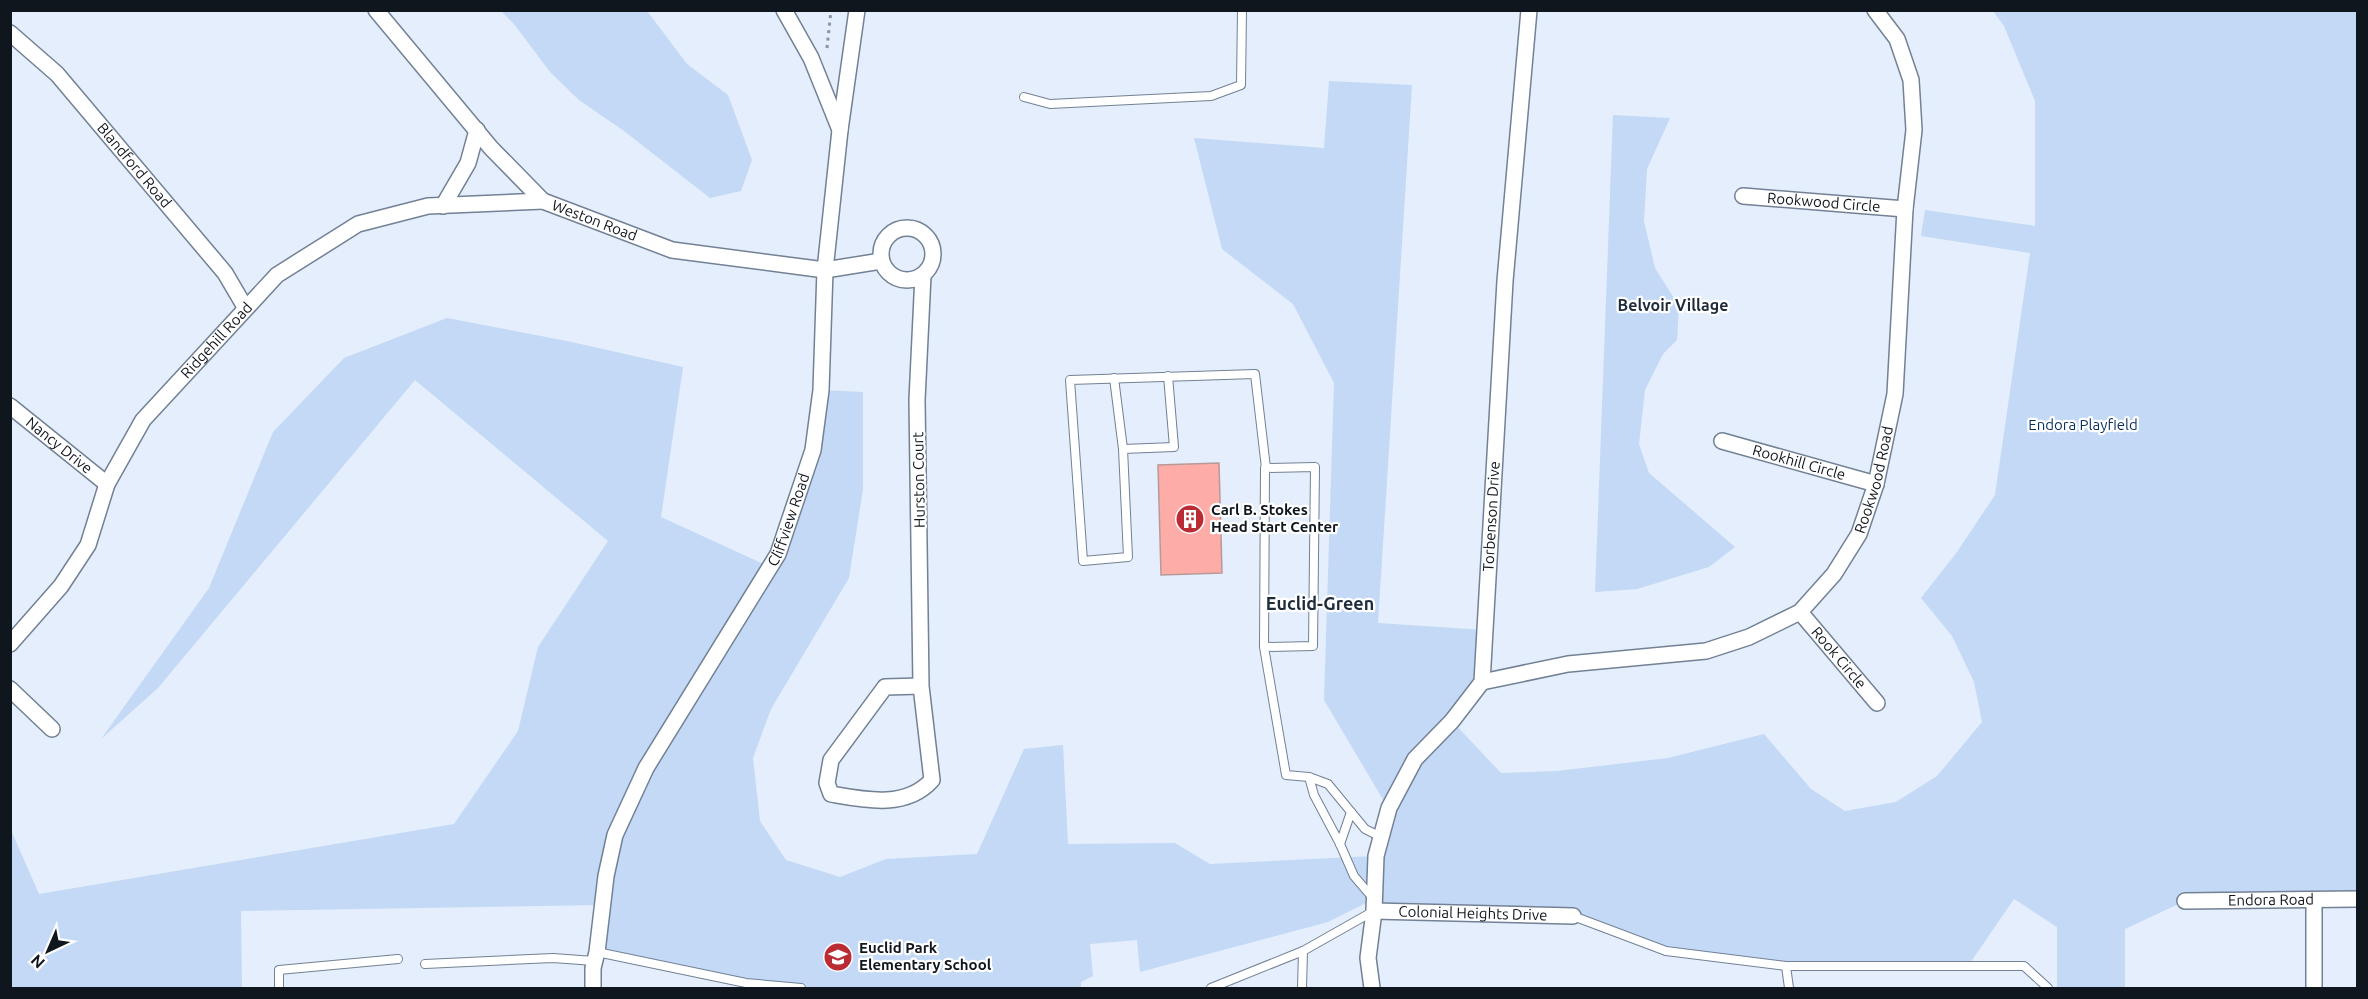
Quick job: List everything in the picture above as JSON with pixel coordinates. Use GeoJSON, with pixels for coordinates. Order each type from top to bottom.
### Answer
{"type":"FeatureCollection","features":[{"type":"Feature","properties":{"kind":"street","name":"Weston Road"},"geometry":{"type":"LineString","coordinates":[[376,10],[477,130],[543,201],[672,250],[825,270]]}},
{"type":"Feature","properties":{"kind":"street"},"geometry":{"type":"LineString","coordinates":[[784,10],[811,58],[840,130]]}},
{"type":"Feature","properties":{"kind":"street","name":"Cliffview Road"},"geometry":{"type":"LineString","coordinates":[[593,988],[606,876],[619,825],[646,768],[778,554],[813,450],[821,390],[825,270],[840,130],[857,10]]}},
{"type":"Feature","properties":{"kind":"street","name":"Torbenson Drive"},"geometry":{"type":"LineString","coordinates":[[1482,682],[1505,281],[1529,10]]}},
{"type":"Feature","properties":{"kind":"street","name":"Rookwood Road"},"geometry":{"type":"LineString","coordinates":[[1482,682],[1568,664],[1706,651],[1749,637],[1800,612],[1834,574],[1859,534],[1876,484],[1896,394],[1905,209],[1914,130],[1911,80],[1897,39],[1875,10]]}},
{"type":"Feature","properties":{"kind":"street","name":"Blandford Road"},"geometry":{"type":"LineString","coordinates":[[10,33],[57,74],[225,273],[245,307]]}},
{"type":"Feature","properties":{"kind":"street"},"geometry":{"type":"LineString","coordinates":[[444,206],[468,163],[477,130]]}},
{"type":"Feature","properties":{"kind":"street","name":"Rookwood Circle"},"geometry":{"type":"LineString","coordinates":[[1743,196],[1905,209]]}},
{"type":"Feature","properties":{"kind":"street","name":"Ridgehill Road"},"geometry":{"type":"LineString","coordinates":[[10,644],[62,586],[88,545],[107,484],[142,420],[277,275],[358,224],[428,206],[543,201]]}},
{"type":"Feature","properties":{"kind":"street","name":"Hurston Court"},"geometry":{"type":"LineString","coordinates":[[881,261],[882,243],[894,230],[911,227],[920,230],[931,243],[932,260],[923,275],[917,400],[921,686],[932,780],[924,789],[889,800],[880,801],[831,794],[827,783],[831,760],[885,687],[921,686]]}},
{"type":"Feature","properties":{"kind":"street"},"geometry":{"type":"LineString","coordinates":[[825,270],[881,261],[885,269],[898,279],[907,280],[923,275]]}},
{"type":"Feature","properties":{"kind":"street","name":"Nancy Drive"},"geometry":{"type":"LineString","coordinates":[[10,406],[107,484]]}},
{"type":"Feature","properties":{"kind":"street","name":"Rookhill Circle"},"geometry":{"type":"LineString","coordinates":[[1722,441],[1876,484]]}},
{"type":"Feature","properties":{"kind":"street","name":"Rook Circle"},"geometry":{"type":"LineString","coordinates":[[1800,612],[1877,703]]}},
{"type":"Feature","properties":{"kind":"street"},"geometry":{"type":"LineString","coordinates":[[1372,988],[1368,958],[1374,905],[1376,856],[1389,808],[1415,759],[1452,721],[1482,682]]}},
{"type":"Feature","properties":{"kind":"street"},"geometry":{"type":"LineString","coordinates":[[10,689],[52,729]]}},
{"type":"Feature","properties":{"kind":"street","name":"Endora Road"},"geometry":{"type":"LineString","coordinates":[[2185,901],[2358,899]]}},
{"type":"Feature","properties":{"kind":"street"},"geometry":{"type":"LineString","coordinates":[[2314,900],[2314,988]]}},
{"type":"Feature","properties":{"kind":"street","name":"Colonial Heights Drive"},"geometry":{"type":"LineString","coordinates":[[1374,905],[1573,916]]}},
{"type":"Feature","properties":{"kind":"lane"},"geometry":{"type":"LineString","coordinates":[[1024,98],[1050,104],[1211,96],[1241,85],[1242,10]]}},
{"type":"Feature","properties":{"kind":"lane"},"geometry":{"type":"LineString","coordinates":[[1114,378],[1123,449],[1128,557],[1083,561],[1070,380],[1114,378],[1168,376],[1255,374],[1266,468],[1264,647],[1286,775],[1309,777],[1328,784],[1365,829],[1381,837]]}},
{"type":"Feature","properties":{"kind":"lane"},"geometry":{"type":"LineString","coordinates":[[1123,449],[1174,447],[1168,376]]}},
{"type":"Feature","properties":{"kind":"lane"},"geometry":{"type":"LineString","coordinates":[[1264,647],[1313,646],[1315,467],[1266,468]]}},
{"type":"Feature","properties":{"kind":"lane"},"geometry":{"type":"LineString","coordinates":[[1211,988],[1303,951],[1374,905],[1354,876],[1314,795],[1309,777]]}},
{"type":"Feature","properties":{"kind":"lane"},"geometry":{"type":"LineString","coordinates":[[1340,844],[1351,812]]}},
{"type":"Feature","properties":{"kind":"lane"},"geometry":{"type":"LineString","coordinates":[[1573,916],[1666,951],[1786,966],[2024,966],[2048,988]]}},
{"type":"Feature","properties":{"kind":"lane"},"geometry":{"type":"LineString","coordinates":[[1302,988],[1303,951]]}},
{"type":"Feature","properties":{"kind":"lane"},"geometry":{"type":"LineString","coordinates":[[425,964],[596,957],[746,983],[801,988]]}},
{"type":"Feature","properties":{"kind":"lane"},"geometry":{"type":"LineString","coordinates":[[279,988],[279,970],[398,959]]}},
{"type":"Feature","properties":{"kind":"lane"},"geometry":{"type":"LineString","coordinates":[[1786,966],[1789,988]]}},
{"type":"Feature","properties":{"kind":"path"},"geometry":{"type":"LineString","coordinates":[[827,48],[831,10]]}},
{"type":"Feature","properties":{"kind":"green space"},"geometry":{"type":"Polygon","coordinates":[[[501,11],[647,11],[687,64],[728,95],[752,160],[741,191],[710,198],[624,131],[579,100],[550,72],[514,24],[501,11]]]}},
{"type":"Feature","properties":{"kind":"green space","name":"Endora Playfield"},"geometry":{"type":"Polygon","coordinates":[[[1993,11],[2357,11],[2357,899],[2185,901],[2125,929],[2125,988],[2057,988],[2057,927],[2014,899],[1968,966],[1786,966],[1666,951],[1573,916],[1374,911],[1374,899],[1328,922],[1140,972],[1137,940],[1090,944],[1093,976],[1081,982],[1081,988],[801,988],[746,983],[597,952],[602,905],[241,911],[242,988],[11,988],[10,828],[39,894],[454,824],[518,731],[538,647],[608,541],[415,380],[158,688],[101,739],[209,588],[273,432],[344,358],[447,318],[567,341],[683,367],[661,517],[770,567],[778,554],[821,390],[863,392],[863,489],[849,578],[771,709],[753,758],[760,821],[786,860],[840,877],[886,859],[977,854],[1024,749],[1063,745],[1068,844],[1175,843],[1210,864],[1375,856],[1388,808],[1324,700],[1334,383],[1293,304],[1222,249],[1194,138],[1324,148],[1329,81],[1412,85],[1378,623],[1485,630],[1482,682],[1452,721],[1501,773],[1557,771],[1668,758],[1764,734],[1811,789],[1845,811],[1896,802],[1937,776],[1982,722],[1974,682],[1952,636],[1921,598],[1957,552],[1995,495],[2030,253],[1921,236],[1925,210],[2035,226],[2035,101],[2004,26],[1993,11]]]}},
{"type":"Feature","properties":{"kind":"green space"},"geometry":{"type":"Polygon","coordinates":[[[1613,115],[1670,118],[1647,169],[1644,221],[1655,268],[1679,306],[1677,340],[1663,354],[1645,390],[1639,444],[1649,473],[1735,547],[1709,567],[1637,589],[1595,592],[1613,115]]]}},
{"type":"Feature","properties":{"kind":"building","name":"Carl B. Stokes Head Start Center"},"geometry":{"type":"Polygon","coordinates":[[[1219,463],[1222,573],[1161,575],[1158,465],[1219,463]]]}},
{"type":"Feature","properties":{"kind":"place","name":"Carl B. Stokes Head Start Center"},"geometry":{"type":"Point","coordinates":[1190,519]}},
{"type":"Feature","properties":{"kind":"place","name":"Euclid Park Elementary School"},"geometry":{"type":"Point","coordinates":[838,957]}},
{"type":"Feature","properties":{"kind":"district","name":"Belvoir Village"},"geometry":{"type":"Point","coordinates":[1673,305]}},
{"type":"Feature","properties":{"kind":"district","name":"Euclid-Green"},"geometry":{"type":"Point","coordinates":[1320,604]}}]}
